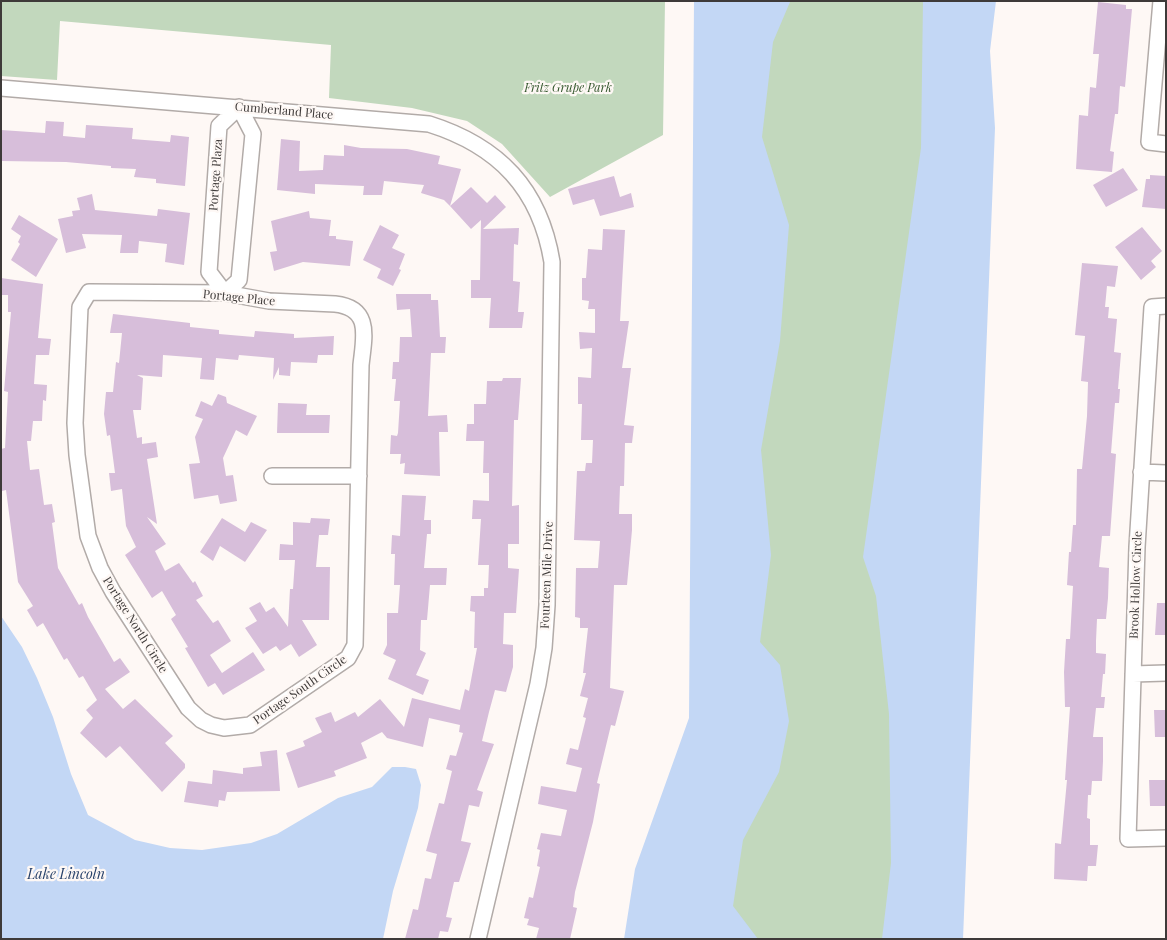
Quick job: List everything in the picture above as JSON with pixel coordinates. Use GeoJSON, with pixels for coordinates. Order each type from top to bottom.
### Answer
{"type":"FeatureCollection","features":[{"type":"Feature","properties":{"kind":"street"},"geometry":{"type":"LineString","coordinates":[[1161,1],[1149,142],[1166,144]]}},
{"type":"Feature","properties":{"kind":"street","name":"Cumberland Place"},"geometry":{"type":"LineString","coordinates":[[1,88],[419,122],[453,131],[497,158],[511,172],[535,206]]}},
{"type":"Feature","properties":{"kind":"street"},"geometry":{"type":"LineString","coordinates":[[224,293],[239,280],[253,134],[239,107]]}},
{"type":"Feature","properties":{"kind":"street","name":"Portage Plaza"},"geometry":{"type":"LineString","coordinates":[[224,293],[209,272],[219,126],[239,107]]}},
{"type":"Feature","properties":{"kind":"street","name":"Fourteen Mile Drive"},"geometry":{"type":"LineString","coordinates":[[478,939],[538,684],[547,613],[552,262],[549,242],[535,206]]}},
{"type":"Feature","properties":{"kind":"street","name":"Portage Place"},"geometry":{"type":"LineString","coordinates":[[88,292],[224,293],[269,301],[346,305],[357,312]]}},
{"type":"Feature","properties":{"kind":"street","name":"Portage North Circle"},"geometry":{"type":"LineString","coordinates":[[88,292],[80,307],[74,423],[88,536],[100,568],[113,592],[188,708],[194,714]]}},
{"type":"Feature","properties":{"kind":"street","name":"Brook Hollow Circle"},"geometry":{"type":"LineString","coordinates":[[1166,306],[1152,307],[1141,472],[1128,840],[1166,838]]}},
{"type":"Feature","properties":{"kind":"street","name":"Portage South Circle"},"geometry":{"type":"LineString","coordinates":[[194,714],[201,720],[224,728],[250,725],[348,658],[352,652],[356,640],[364,324],[357,312]]}},
{"type":"Feature","properties":{"kind":"street"},"geometry":{"type":"LineString","coordinates":[[1141,472],[1166,473]]}},
{"type":"Feature","properties":{"kind":"street"},"geometry":{"type":"LineString","coordinates":[[272,476],[359,476]]}},
{"type":"Feature","properties":{"kind":"street"},"geometry":{"type":"LineString","coordinates":[[1133,674],[1166,673]]}},
{"type":"Feature","properties":{"kind":"green space","name":"Fritz Grupe Park"},"geometry":{"type":"Polygon","coordinates":[[[1,1],[665,1],[663,135],[550,197],[502,144],[467,121],[412,108],[329,98],[331,45],[60,21],[57,80],[1,76],[1,1]]]}},
{"type":"Feature","properties":{"kind":"green space"},"geometry":{"type":"Polygon","coordinates":[[[756,1],[944,1],[905,939],[696,939],[756,1]]]}},
{"type":"Feature","properties":{"kind":"water"},"geometry":{"type":"Polygon","coordinates":[[[694,1],[790,2],[773,42],[762,137],[789,225],[780,341],[761,450],[771,555],[760,642],[780,665],[789,721],[779,772],[743,840],[733,906],[758,939],[624,939],[635,869],[689,718],[694,1]]]}},
{"type":"Feature","properties":{"kind":"water"},"geometry":{"type":"Polygon","coordinates":[[[923,1],[996,1],[990,51],[995,128],[963,939],[882,939],[891,863],[889,714],[876,596],[863,557],[921,148],[923,1]]]}},
{"type":"Feature","properties":{"kind":"water","name":"Lake Lincoln"},"geometry":{"type":"Polygon","coordinates":[[[1,616],[22,647],[37,678],[53,717],[71,774],[88,815],[135,840],[170,848],[202,850],[251,843],[277,834],[338,798],[372,787],[392,767],[416,769],[421,785],[418,808],[393,891],[383,939],[1,939],[1,616]]]}},
{"type":"Feature","properties":{"kind":"building"},"geometry":{"type":"Polygon","coordinates":[[[1098,2],[1126,5],[1126,9],[1132,9],[1125,87],[1120,86],[1118,114],[1115,114],[1110,151],[1114,152],[1112,172],[1076,169],[1079,115],[1088,116],[1090,87],[1096,88],[1099,54],[1093,54],[1098,2]]]}},
{"type":"Feature","properties":{"kind":"building"},"geometry":{"type":"Polygon","coordinates":[[[46,121],[64,122],[63,136],[85,138],[86,125],[133,128],[132,139],[170,142],[171,135],[189,137],[185,186],[156,183],[156,179],[134,177],[136,169],[66,162],[1,161],[1,130],[45,133],[46,121]]]}},
{"type":"Feature","properties":{"kind":"building"},"geometry":{"type":"Polygon","coordinates":[[[281,139],[300,141],[299,171],[323,170],[324,155],[344,156],[344,145],[361,148],[407,149],[440,156],[438,164],[461,169],[450,206],[444,200],[421,193],[424,185],[384,181],[382,195],[363,195],[364,186],[315,184],[315,194],[277,190],[281,139]]]}},
{"type":"Feature","properties":{"kind":"building"},"geometry":{"type":"Polygon","coordinates":[[[1123,168],[1138,190],[1106,207],[1093,185],[1123,168]]]}},
{"type":"Feature","properties":{"kind":"building"},"geometry":{"type":"Polygon","coordinates":[[[1150,175],[1166,176],[1166,209],[1142,207],[1146,179],[1150,179],[1150,175]]]}},
{"type":"Feature","properties":{"kind":"building"},"geometry":{"type":"Polygon","coordinates":[[[614,176],[620,197],[631,193],[634,207],[600,216],[594,199],[573,205],[568,189],[614,176]]]}},
{"type":"Feature","properties":{"kind":"building"},"geometry":{"type":"Polygon","coordinates":[[[471,187],[487,203],[495,195],[506,207],[483,229],[519,228],[518,245],[514,244],[513,281],[520,282],[518,312],[524,312],[522,328],[489,328],[491,298],[471,298],[471,280],[480,280],[481,220],[471,229],[450,206],[471,187]]]}},
{"type":"Feature","properties":{"kind":"building"},"geometry":{"type":"Polygon","coordinates":[[[92,194],[95,210],[157,216],[158,209],[190,213],[184,265],[165,262],[167,244],[139,241],[138,253],[120,253],[122,235],[82,234],[86,248],[66,253],[58,219],[73,216],[72,211],[80,210],[77,198],[92,194]]]}},
{"type":"Feature","properties":{"kind":"building"},"geometry":{"type":"Polygon","coordinates":[[[309,211],[310,218],[331,220],[329,236],[336,236],[336,239],[353,241],[350,266],[303,262],[274,271],[270,252],[277,251],[271,221],[309,211]]]}},
{"type":"Feature","properties":{"kind":"building"},"geometry":{"type":"Polygon","coordinates":[[[19,215],[58,239],[36,277],[11,260],[20,244],[18,242],[21,236],[11,229],[19,215]]]}},
{"type":"Feature","properties":{"kind":"building"},"geometry":{"type":"Polygon","coordinates":[[[380,225],[399,235],[392,248],[405,254],[399,269],[401,270],[393,286],[377,278],[381,269],[363,260],[380,225]]]}},
{"type":"Feature","properties":{"kind":"building"},"geometry":{"type":"Polygon","coordinates":[[[1142,227],[1162,251],[1151,261],[1156,267],[1141,280],[1115,247],[1142,227]]]}},
{"type":"Feature","properties":{"kind":"building"},"geometry":{"type":"Polygon","coordinates":[[[603,229],[625,230],[620,321],[629,321],[622,368],[631,368],[624,425],[634,426],[632,443],[625,443],[624,486],[620,486],[619,514],[632,514],[632,530],[627,585],[614,585],[610,688],[624,691],[615,726],[611,725],[597,783],[600,784],[593,822],[575,892],[573,907],[577,908],[570,939],[536,939],[539,928],[527,925],[529,919],[524,918],[529,897],[533,898],[540,867],[537,866],[540,850],[537,849],[541,833],[561,836],[567,810],[538,804],[541,786],[576,792],[582,768],[566,764],[570,748],[578,750],[586,718],[583,717],[588,698],[580,696],[586,673],[583,673],[588,628],[580,628],[580,618],[575,617],[576,568],[598,568],[600,541],[574,540],[577,471],[585,471],[586,463],[592,463],[593,440],[581,440],[582,404],[578,404],[578,377],[591,378],[592,348],[580,349],[579,332],[595,333],[595,309],[588,309],[589,301],[582,300],[582,278],[586,278],[588,249],[602,250],[603,229]]]}},
{"type":"Feature","properties":{"kind":"building"},"geometry":{"type":"Polygon","coordinates":[[[1082,263],[1118,266],[1115,287],[1107,286],[1105,307],[1109,307],[1108,318],[1117,319],[1114,352],[1121,353],[1118,389],[1120,389],[1119,403],[1115,403],[1111,453],[1116,454],[1110,536],[1102,536],[1099,567],[1109,568],[1106,619],[1097,619],[1096,641],[1096,653],[1106,654],[1101,697],[1105,697],[1104,708],[1096,708],[1093,737],[1103,737],[1102,781],[1092,781],[1091,795],[1088,795],[1087,818],[1090,819],[1090,845],[1098,845],[1096,866],[1088,866],[1087,881],[1054,879],[1055,843],[1061,844],[1067,780],[1065,780],[1070,707],[1065,707],[1064,672],[1066,639],[1070,639],[1073,586],[1067,585],[1069,552],[1071,552],[1073,525],[1076,525],[1077,469],[1082,469],[1087,416],[1088,382],[1081,381],[1085,336],[1075,335],[1082,263]]]}},
{"type":"Feature","properties":{"kind":"building"},"geometry":{"type":"Polygon","coordinates":[[[1,278],[43,284],[38,338],[51,339],[49,355],[36,355],[34,384],[47,385],[46,401],[43,400],[42,421],[33,421],[31,441],[27,441],[30,470],[39,469],[44,505],[52,504],[55,522],[52,523],[58,568],[79,605],[82,603],[114,662],[120,658],[130,672],[105,689],[123,709],[135,699],[173,736],[165,743],[185,764],[185,768],[162,792],[120,746],[106,758],[80,733],[93,718],[86,710],[97,700],[83,676],[79,678],[67,658],[64,660],[43,623],[37,627],[27,610],[33,606],[18,582],[6,490],[2,491],[1,483],[1,449],[5,448],[8,392],[4,391],[11,312],[8,312],[8,295],[1,295],[1,278]]]}},
{"type":"Feature","properties":{"kind":"building"},"geometry":{"type":"Polygon","coordinates":[[[396,294],[431,294],[431,300],[438,300],[440,337],[446,337],[445,353],[431,353],[428,416],[447,415],[448,432],[439,432],[440,476],[404,474],[405,463],[400,464],[401,454],[390,454],[391,435],[397,436],[398,433],[400,401],[394,401],[396,379],[392,379],[393,362],[399,362],[400,337],[412,337],[410,309],[397,310],[396,294]]]}},
{"type":"Feature","properties":{"kind":"building"},"geometry":{"type":"Polygon","coordinates":[[[113,314],[190,323],[190,327],[219,330],[219,334],[254,337],[255,331],[294,334],[294,338],[334,336],[333,355],[318,355],[317,363],[291,362],[290,376],[279,375],[279,367],[273,380],[274,358],[239,355],[238,360],[216,358],[214,380],[200,379],[202,358],[163,355],[162,377],[137,375],[143,378],[141,410],[133,410],[137,438],[142,437],[142,444],[156,442],[158,457],[147,459],[157,524],[147,517],[166,544],[155,551],[165,571],[179,563],[193,583],[195,581],[203,596],[196,600],[213,623],[218,620],[231,641],[210,655],[222,673],[253,652],[265,670],[223,695],[215,683],[208,687],[185,648],[188,647],[171,619],[176,615],[162,591],[152,598],[125,555],[136,547],[126,526],[122,489],[111,491],[109,473],[115,473],[110,435],[107,436],[104,414],[106,392],[113,392],[116,362],[119,363],[122,333],[110,333],[113,314]]]}},
{"type":"Feature","properties":{"kind":"building"},"geometry":{"type":"Polygon","coordinates":[[[503,378],[521,378],[518,420],[514,420],[512,506],[519,505],[519,544],[508,544],[508,568],[519,569],[516,613],[504,613],[503,644],[513,645],[513,667],[506,692],[495,690],[489,712],[482,741],[494,744],[477,790],[483,792],[479,807],[469,805],[461,841],[471,843],[459,882],[454,882],[446,917],[452,918],[448,932],[440,931],[438,939],[405,939],[413,909],[418,910],[425,878],[431,879],[437,854],[426,851],[439,803],[444,804],[452,771],[446,769],[450,755],[456,756],[463,733],[459,732],[460,725],[429,718],[423,747],[387,738],[382,732],[361,743],[367,758],[334,771],[336,776],[298,788],[286,753],[305,746],[303,741],[322,732],[315,718],[331,712],[335,722],[355,712],[358,717],[380,699],[404,727],[412,698],[460,710],[465,689],[469,691],[477,648],[474,648],[475,612],[470,611],[471,596],[484,596],[484,588],[488,588],[489,565],[478,565],[481,519],[472,519],[473,500],[489,501],[489,473],[483,473],[484,441],[466,441],[467,424],[474,424],[474,404],[486,404],[487,381],[502,381],[503,378]]]}},
{"type":"Feature","properties":{"kind":"building"},"geometry":{"type":"Polygon","coordinates":[[[218,394],[226,397],[227,403],[257,416],[247,436],[236,430],[223,458],[226,476],[233,475],[237,501],[220,504],[218,495],[194,499],[189,464],[200,463],[195,437],[203,419],[195,416],[201,401],[212,406],[218,394]]]}},
{"type":"Feature","properties":{"kind":"building"},"geometry":{"type":"Polygon","coordinates":[[[278,403],[307,404],[306,415],[330,415],[329,433],[277,433],[278,403]]]}},
{"type":"Feature","properties":{"kind":"building"},"geometry":{"type":"Polygon","coordinates":[[[402,495],[426,496],[424,520],[431,520],[431,534],[427,534],[424,568],[447,568],[446,585],[430,585],[427,620],[421,620],[420,650],[426,653],[416,675],[429,680],[423,695],[388,679],[396,660],[383,654],[387,645],[387,613],[398,613],[400,585],[394,585],[395,554],[391,554],[392,535],[400,536],[402,495]]]}},
{"type":"Feature","properties":{"kind":"building"},"geometry":{"type":"Polygon","coordinates":[[[222,518],[245,532],[251,522],[267,530],[245,562],[220,546],[213,561],[200,552],[222,518]]]}},
{"type":"Feature","properties":{"kind":"building"},"geometry":{"type":"Polygon","coordinates":[[[311,518],[330,519],[328,535],[319,535],[316,567],[330,567],[329,620],[302,620],[317,645],[299,657],[291,644],[280,651],[276,646],[263,654],[245,628],[257,621],[249,608],[260,602],[266,612],[274,607],[288,627],[290,589],[293,589],[295,560],[279,560],[280,544],[293,545],[293,522],[310,523],[311,518]]]}},
{"type":"Feature","properties":{"kind":"building"},"geometry":{"type":"Polygon","coordinates":[[[1157,603],[1166,603],[1166,635],[1155,635],[1157,603]]]}},
{"type":"Feature","properties":{"kind":"building"},"geometry":{"type":"Polygon","coordinates":[[[1154,710],[1166,710],[1166,737],[1155,737],[1154,710]]]}},
{"type":"Feature","properties":{"kind":"building"},"geometry":{"type":"Polygon","coordinates":[[[277,750],[280,791],[227,792],[225,801],[219,800],[218,807],[184,802],[188,781],[212,784],[213,770],[243,774],[243,768],[262,766],[260,752],[277,750]]]}},
{"type":"Feature","properties":{"kind":"building"},"geometry":{"type":"Polygon","coordinates":[[[1149,780],[1166,780],[1166,806],[1150,806],[1149,780]]]}}]}
